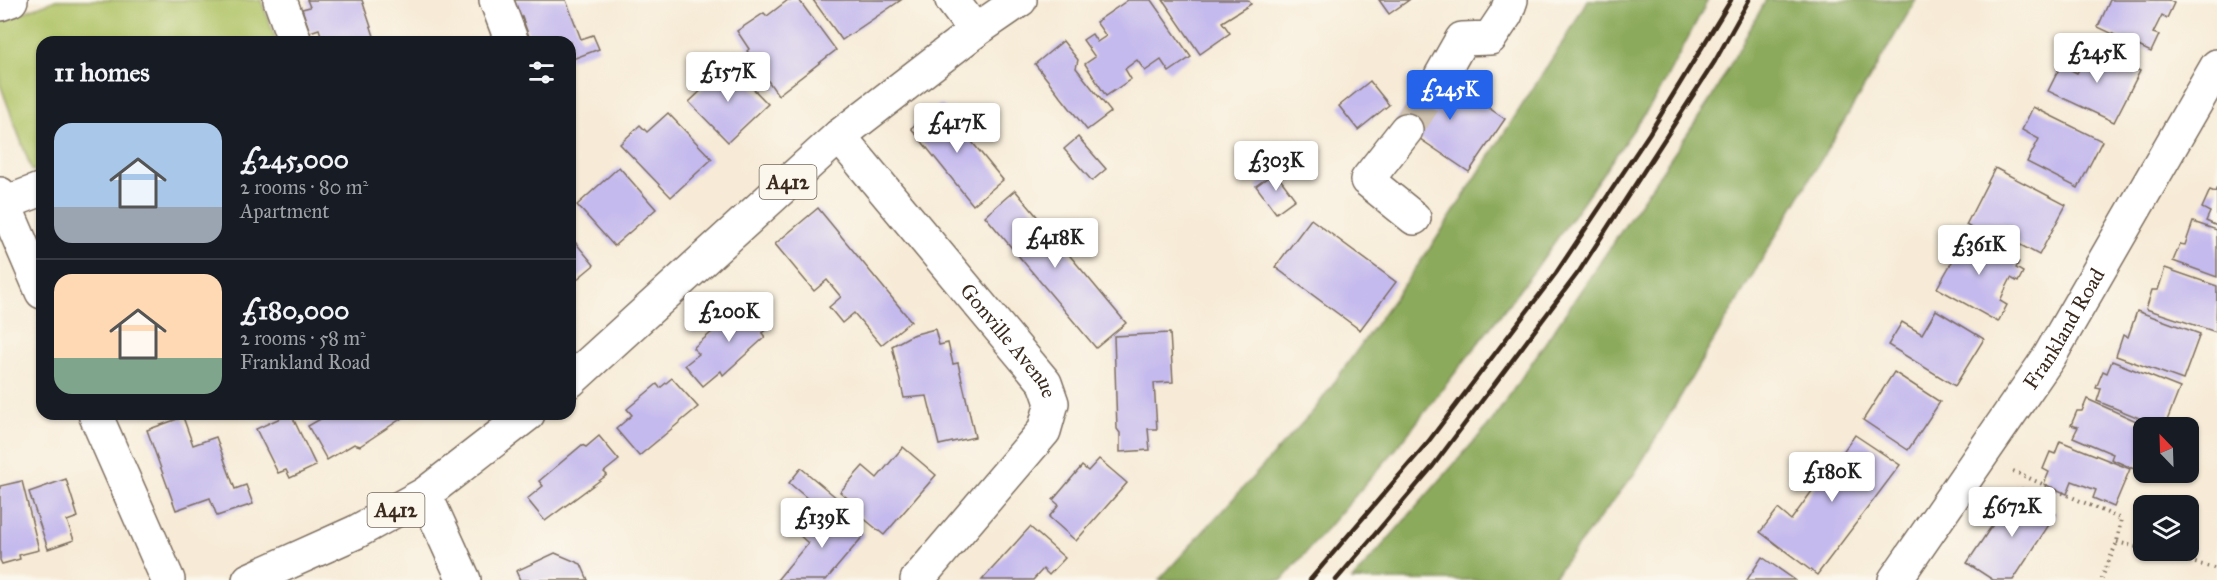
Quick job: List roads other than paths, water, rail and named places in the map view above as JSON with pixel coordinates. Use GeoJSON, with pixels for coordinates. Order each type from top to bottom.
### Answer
{"type":"FeatureCollection","features":[{"type":"Feature","properties":{"kind":"street"},"geometry":{"type":"LineString","coordinates":[[0,4],[11,0]]}},
{"type":"Feature","properties":{"kind":"street"},"geometry":{"type":"LineString","coordinates":[[280,0],[293,36]]}},
{"type":"Feature","properties":{"kind":"street"},"geometry":{"type":"LineString","coordinates":[[496,0],[510,36]]}},
{"type":"Feature","properties":{"kind":"street"},"geometry":{"type":"LineString","coordinates":[[952,0],[975,32]]}},
{"type":"Feature","properties":{"kind":"street","name":"A412"},"geometry":{"type":"LineString","coordinates":[[576,376],[839,136],[1020,0]]}},
{"type":"Feature","properties":{"kind":"street"},"geometry":{"type":"LineString","coordinates":[[1441,76],[1462,39],[1490,38],[1506,14],[1511,0]]}},
{"type":"Feature","properties":{"kind":"street","name":"Frankland Road"},"geometry":{"type":"LineString","coordinates":[[1895,580],[2049,357],[2217,66]]}},
{"type":"Feature","properties":{"kind":"street"},"geometry":{"type":"LineString","coordinates":[[1406,130],[1367,180],[1414,218]]}},
{"type":"Feature","properties":{"kind":"street","name":"Gonville Avenue"},"geometry":{"type":"LineString","coordinates":[[839,136],[1046,383],[1052,403],[1044,431],[917,580]]}},
{"type":"Feature","properties":{"kind":"street"},"geometry":{"type":"LineString","coordinates":[[36,190],[2,199],[36,278]]}},
{"type":"Feature","properties":{"kind":"street"},"geometry":{"type":"LineString","coordinates":[[98,420],[168,580]]}},
{"type":"Feature","properties":{"kind":"street","name":"A412"},"geometry":{"type":"LineString","coordinates":[[249,580],[356,532],[425,494],[520,420]]}},
{"type":"Feature","properties":{"kind":"street"},"geometry":{"type":"LineString","coordinates":[[425,494],[464,580]]}},
{"type":"Feature","properties":{"kind":"tunnel"},"geometry":{"type":"LineString","coordinates":[[1406,130],[1441,76]]}},
{"type":"Feature","properties":{"kind":"railway"},"geometry":{"type":"LineString","coordinates":[[1310,580],[1428,442],[1556,273],[1649,134],[1731,0]]}},
{"type":"Feature","properties":{"kind":"railway"},"geometry":{"type":"LineString","coordinates":[[1336,580],[1433,466],[1580,270],[1715,61],[1749,0]]}}]}
